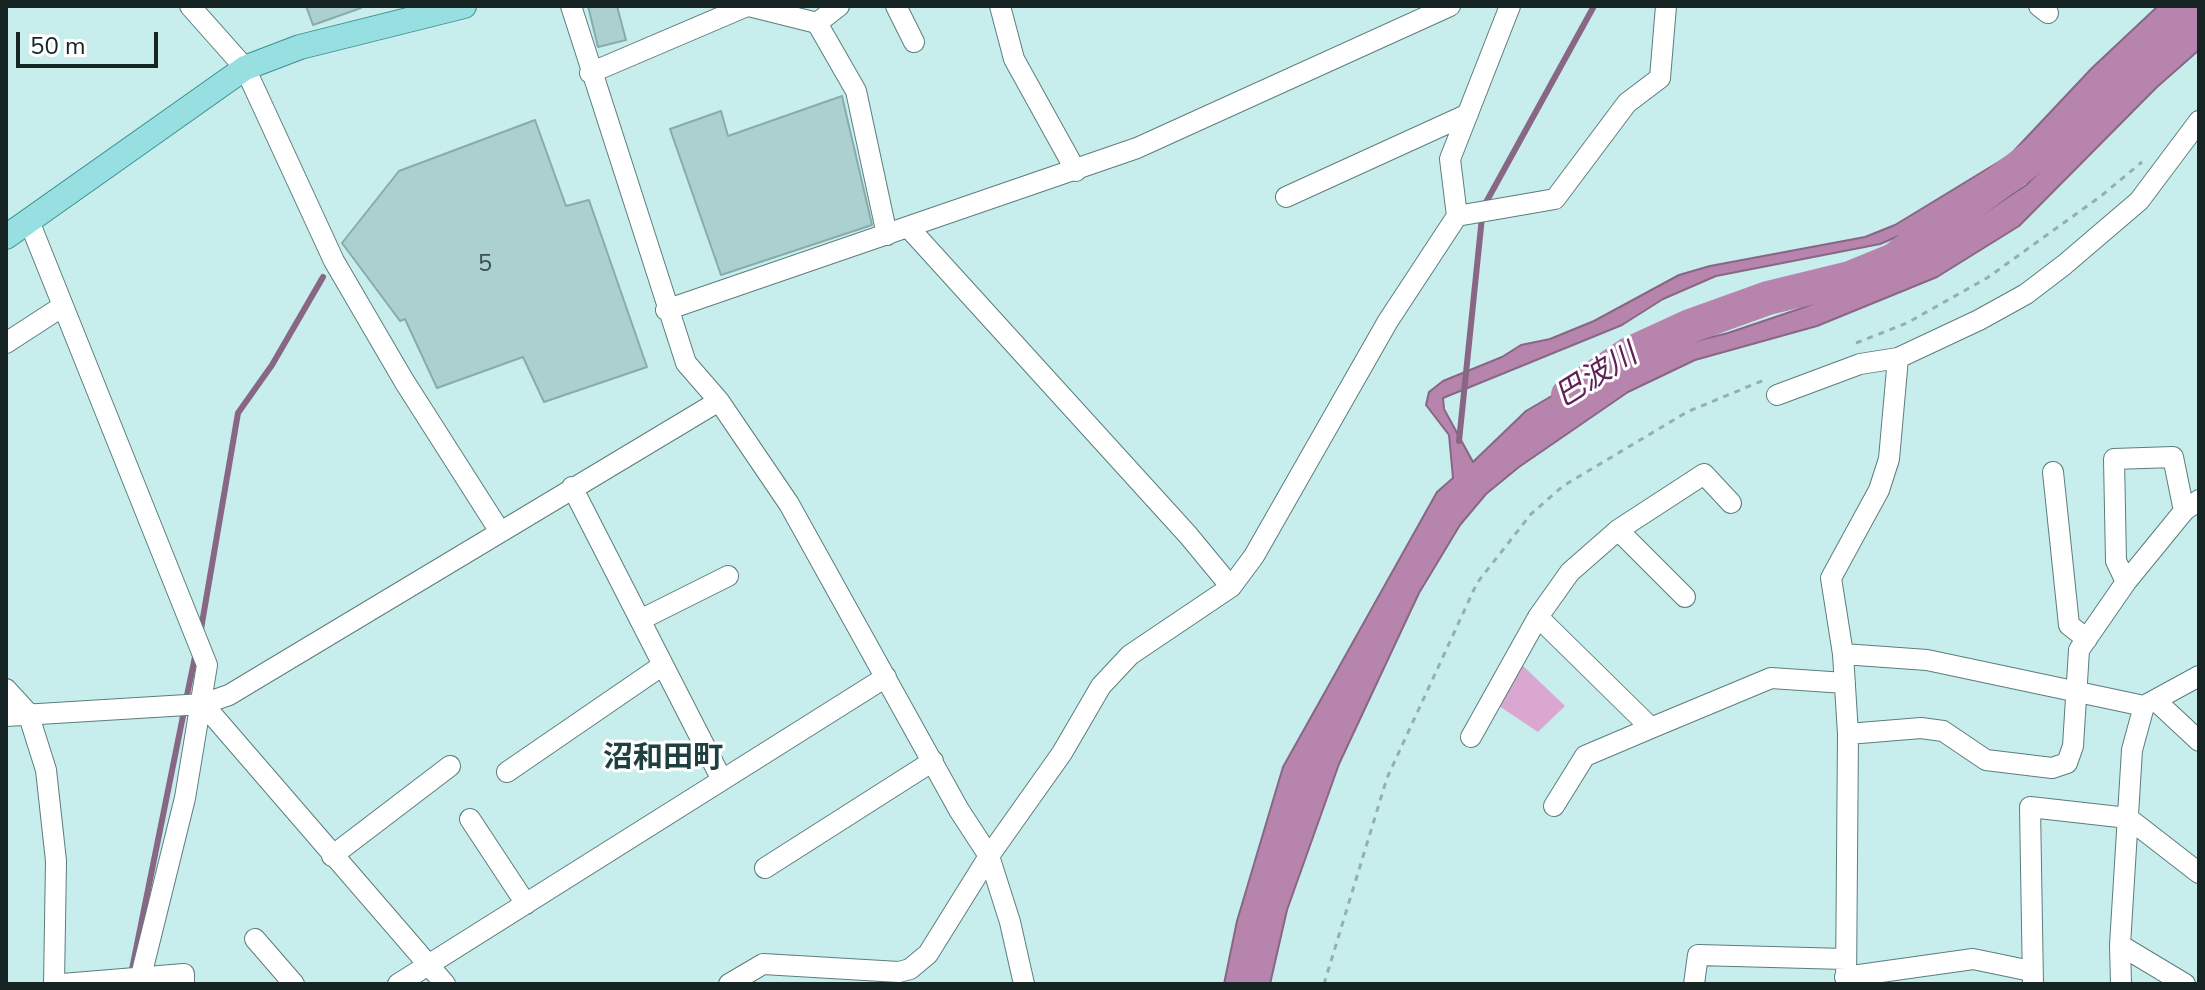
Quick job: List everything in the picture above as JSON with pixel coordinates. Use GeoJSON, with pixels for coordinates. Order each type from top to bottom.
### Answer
{"type":"FeatureCollection","features":[{"type":"Feature","properties":{"kind":"main road"},"geometry":{"type":"LineString","coordinates":[[6,237],[245,68],[300,47],[464,6]]}},
{"type":"Feature","properties":{"kind":"street"},"geometry":{"type":"LineString","coordinates":[[190,6],[245,68],[334,261],[404,381],[499,530]]}},
{"type":"Feature","properties":{"kind":"street"},"geometry":{"type":"LineString","coordinates":[[571,6],[666,310],[686,363],[719,401],[789,504],[959,810],[989,856],[1010,922],[1024,984]]}},
{"type":"Feature","properties":{"kind":"street"},"geometry":{"type":"LineString","coordinates":[[590,73],[748,6],[817,23],[856,91],[887,235]]}},
{"type":"Feature","properties":{"kind":"street"},"geometry":{"type":"LineString","coordinates":[[817,23],[839,6]]}},
{"type":"Feature","properties":{"kind":"street"},"geometry":{"type":"LineString","coordinates":[[896,6],[914,42]]}},
{"type":"Feature","properties":{"kind":"street"},"geometry":{"type":"LineString","coordinates":[[1000,6],[1014,59],[1076,171]]}},
{"type":"Feature","properties":{"kind":"street"},"geometry":{"type":"LineString","coordinates":[[729,984],[763,964],[820,976],[910,969],[928,954],[989,856],[1062,753],[1101,686],[1130,655],[1231,587],[1254,556],[1388,321],[1457,216],[1450,159],[1510,6]]}},
{"type":"Feature","properties":{"kind":"street"},"geometry":{"type":"LineString","coordinates":[[1457,216],[1555,199],[1627,103],[1660,78],[1666,6]]}},
{"type":"Feature","properties":{"kind":"street"},"geometry":{"type":"LineString","coordinates":[[666,310],[1076,171],[1340,58],[1445,7]]}},
{"type":"Feature","properties":{"kind":"street"},"geometry":{"type":"LineString","coordinates":[[1286,197],[1468,114]]}},
{"type":"Feature","properties":{"kind":"street"},"geometry":{"type":"LineString","coordinates":[[1777,395],[1860,364],[1898,358],[2026,294],[2139,201],[2199,121]]}},
{"type":"Feature","properties":{"kind":"street"},"geometry":{"type":"LineString","coordinates":[[29,221],[207,665],[203,704],[185,798],[140,981]]}},
{"type":"Feature","properties":{"kind":"street"},"geometry":{"type":"LineString","coordinates":[[909,228],[1188,535],[1231,587]]}},
{"type":"Feature","properties":{"kind":"street"},"geometry":{"type":"LineString","coordinates":[[6,343],[63,306]]}},
{"type":"Feature","properties":{"kind":"street"},"geometry":{"type":"LineString","coordinates":[[1845,973],[1848,734],[1843,654],[1831,578],[1879,490],[1889,459],[1898,358]]}},
{"type":"Feature","properties":{"kind":"street"},"geometry":{"type":"LineString","coordinates":[[6,716],[203,704],[229,695],[499,530],[719,401]]}},
{"type":"Feature","properties":{"kind":"street"},"geometry":{"type":"LineString","coordinates":[[1848,734],[1943,731],[1986,760],[2052,768],[2067,763],[2073,746],[2079,650],[2126,582],[2191,506],[2173,457],[2114,459],[2116,561],[2126,582]]}},
{"type":"Feature","properties":{"kind":"street"},"geometry":{"type":"LineString","coordinates":[[2053,472],[2069,625],[2087,639]]}},
{"type":"Feature","properties":{"kind":"street"},"geometry":{"type":"LineString","coordinates":[[1471,737],[1538,617],[1570,572],[1618,530],[1704,474],[1731,503]]}},
{"type":"Feature","properties":{"kind":"street"},"geometry":{"type":"LineString","coordinates":[[572,487],[722,780]]}},
{"type":"Feature","properties":{"kind":"street"},"geometry":{"type":"LineString","coordinates":[[1618,530],[1685,597]]}},
{"type":"Feature","properties":{"kind":"street"},"geometry":{"type":"LineString","coordinates":[[640,620],[728,576]]}},
{"type":"Feature","properties":{"kind":"street"},"geometry":{"type":"LineString","coordinates":[[1538,617],[1651,728]]}},
{"type":"Feature","properties":{"kind":"street"},"geometry":{"type":"LineString","coordinates":[[1843,654],[1927,660],[2150,703],[2199,741]]}},
{"type":"Feature","properties":{"kind":"street"},"geometry":{"type":"LineString","coordinates":[[507,772],[663,665]]}},
{"type":"Feature","properties":{"kind":"street"},"geometry":{"type":"LineString","coordinates":[[2121,984],[2120,945],[2132,750],[2150,703],[2199,676]]}},
{"type":"Feature","properties":{"kind":"street"},"geometry":{"type":"LineString","coordinates":[[398,984],[886,677]]}},
{"type":"Feature","properties":{"kind":"street"},"geometry":{"type":"LineString","coordinates":[[1554,806],[1585,756],[1651,728],[1771,678],[1845,683]]}},
{"type":"Feature","properties":{"kind":"street"},"geometry":{"type":"LineString","coordinates":[[6,689],[28,713],[46,770],[54,846],[54,984]]}},
{"type":"Feature","properties":{"kind":"street"},"geometry":{"type":"LineString","coordinates":[[203,704],[445,984]]}},
{"type":"Feature","properties":{"kind":"street"},"geometry":{"type":"LineString","coordinates":[[765,868],[933,761]]}},
{"type":"Feature","properties":{"kind":"street"},"geometry":{"type":"LineString","coordinates":[[332,856],[450,766]]}},
{"type":"Feature","properties":{"kind":"street"},"geometry":{"type":"LineString","coordinates":[[1694,984],[1698,955],[1845,973],[1973,959],[2032,977],[2030,807],[2128,818],[2199,873]]}},
{"type":"Feature","properties":{"kind":"street"},"geometry":{"type":"LineString","coordinates":[[470,819],[526,904]]}},
{"type":"Feature","properties":{"kind":"street"},"geometry":{"type":"LineString","coordinates":[[255,939],[294,984]]}},
{"type":"Feature","properties":{"kind":"street"},"geometry":{"type":"LineString","coordinates":[[2120,945],[2185,984]]}},
{"type":"Feature","properties":{"kind":"street"},"geometry":{"type":"LineString","coordinates":[[62,984],[140,981],[184,974],[184,984]]}},
{"type":"Feature","properties":{"kind":"shaded area"},"geometry":{"type":"Polygon","coordinates":[[[1519,662],[1565,706],[1538,732],[1499,706],[1519,662]]]}},
{"type":"Feature","properties":{"kind":"water"},"geometry":{"type":"Polygon","coordinates":[[[2158,6],[2187,6],[2135,50],[2042,147],[1951,214],[1880,244],[1716,276],[1663,299],[1622,325],[1443,398],[1444,409],[1473,462],[1526,411],[1579,380],[1643,354],[1728,333],[1805,307],[1919,257],[2026,185],[2199,17],[2199,50],[2157,87],[2019,226],[1937,277],[1817,326],[1695,360],[1628,392],[1519,467],[1486,494],[1460,525],[1419,593],[1339,764],[1287,910],[1270,984],[1224,984],[1237,921],[1283,767],[1437,492],[1453,478],[1449,435],[1426,405],[1429,392],[1443,381],[1502,357],[1521,345],[1550,339],[1594,321],[1679,275],[1710,266],[1865,237],[1895,225],[2010,155],[2092,68],[2158,6]]]}},
{"type":"Feature","properties":{"kind":"building"},"geometry":{"type":"Polygon","coordinates":[[[306,6],[361,6],[361,8],[313,25],[306,6]]]}},
{"type":"Feature","properties":{"kind":"building"},"geometry":{"type":"Polygon","coordinates":[[[588,6],[617,6],[626,40],[598,47],[588,6]]]}},
{"type":"Feature","properties":{"kind":"building"},"geometry":{"type":"Polygon","coordinates":[[[842,96],[872,225],[721,275],[670,129],[721,111],[728,136],[842,96]]]}},
{"type":"Feature","properties":{"kind":"building"},"geometry":{"type":"Polygon","coordinates":[[[535,120],[566,206],[589,200],[647,367],[544,402],[523,357],[437,388],[405,319],[400,321],[342,243],[399,171],[535,120]]]}},
{"type":"Feature","properties":{"kind":"waterway"},"geometry":{"type":"LineString","coordinates":[[1484,206],[1594,6]]}},
{"type":"Feature","properties":{"kind":"waterway","name":"巴波川"},"geometry":{"type":"LineString","coordinates":[[1568,395],[1629,354],[1690,326],[1768,298],[1850,278],[1894,260],[2045,148],[2197,6]]}},
{"type":"Feature","properties":{"kind":"waterway"},"geometry":{"type":"LineString","coordinates":[[1459,441],[1482,217]]}},
{"type":"Feature","properties":{"kind":"waterway"},"geometry":{"type":"LineString","coordinates":[[201,629],[238,413],[272,365],[323,277]]}},
{"type":"Feature","properties":{"kind":"waterway"},"geometry":{"type":"LineString","coordinates":[[186,700],[196,652]]}},
{"type":"Feature","properties":{"kind":"waterway"},"geometry":{"type":"LineString","coordinates":[[131,974],[184,711]]}},
{"type":"Feature","properties":{"kind":"district","name":"沼和田町"},"geometry":{"type":"Point","coordinates":[663,760]}}]}
